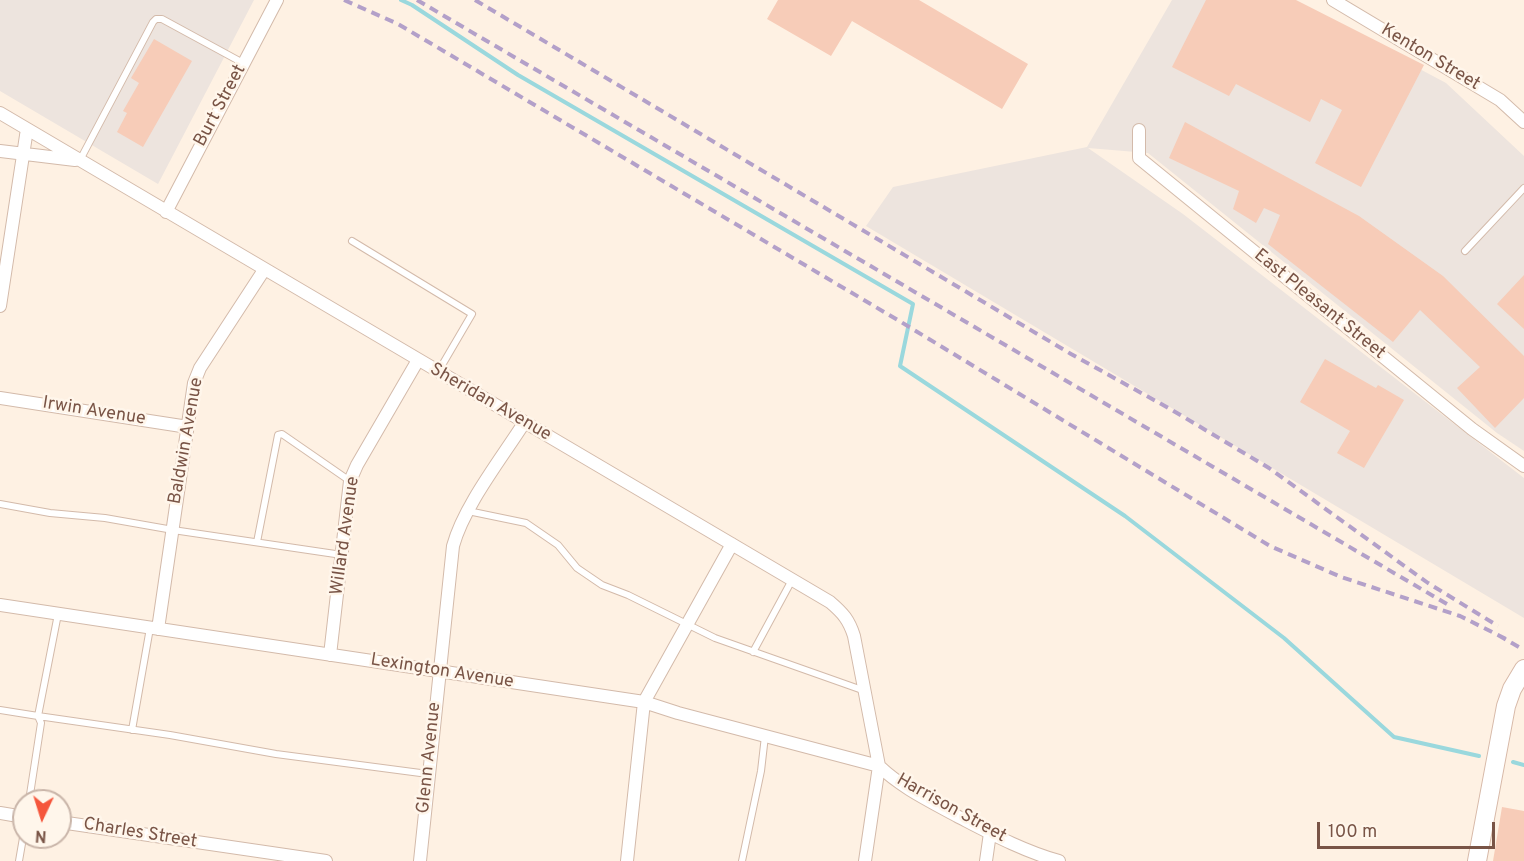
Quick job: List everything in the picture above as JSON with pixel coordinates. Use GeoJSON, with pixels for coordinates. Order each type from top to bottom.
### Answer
{"type":"FeatureCollection","features":[{"type":"Feature","properties":{"kind":"street","name":"Burt Street"},"geometry":{"type":"LineString","coordinates":[[166,212],[277,0]]}},
{"type":"Feature","properties":{"kind":"street","name":"Kenton Street"},"geometry":{"type":"LineString","coordinates":[[1332,0],[1500,100],[1524,122]]}},
{"type":"Feature","properties":{"kind":"street","name":"Sheridan Avenue"},"geometry":{"type":"LineString","coordinates":[[0,113],[830,602],[849,620],[879,766],[865,861]]}},
{"type":"Feature","properties":{"kind":"street"},"geometry":{"type":"LineString","coordinates":[[0,299],[27,129]]}},
{"type":"Feature","properties":{"kind":"street","name":"East Pleasant Street"},"geometry":{"type":"LineString","coordinates":[[1139,130],[1139,158],[1472,429],[1524,466]]}},
{"type":"Feature","properties":{"kind":"street"},"geometry":{"type":"LineString","coordinates":[[0,151],[80,161]]}},
{"type":"Feature","properties":{"kind":"street","name":"Baldwin Avenue"},"geometry":{"type":"LineString","coordinates":[[154,629],[173,530],[194,383],[200,368],[264,270]]}},
{"type":"Feature","properties":{"kind":"street","name":"Willard Avenue"},"geometry":{"type":"LineString","coordinates":[[330,655],[350,481],[418,360]]}},
{"type":"Feature","properties":{"kind":"street","name":"Irwin Avenue"},"geometry":{"type":"LineString","coordinates":[[0,398],[188,427]]}},
{"type":"Feature","properties":{"kind":"street","name":"Glenn Avenue"},"geometry":{"type":"LineString","coordinates":[[420,861],[453,546],[457,531],[468,511],[524,423]]}},
{"type":"Feature","properties":{"kind":"street"},"geometry":{"type":"LineString","coordinates":[[627,861],[644,702],[732,544]]}},
{"type":"Feature","properties":{"kind":"street","name":"Lexington Avenue"},"geometry":{"type":"LineString","coordinates":[[0,605],[644,702],[879,766]]}},
{"type":"Feature","properties":{"kind":"street"},"geometry":{"type":"LineString","coordinates":[[1477,861],[1506,706],[1512,689],[1524,669]]}},
{"type":"Feature","properties":{"kind":"street","name":"Harrison Street"},"geometry":{"type":"LineString","coordinates":[[879,766],[919,796],[1018,846],[1059,861]]}},
{"type":"Feature","properties":{"kind":"street","name":"Charles Street"},"geometry":{"type":"LineString","coordinates":[[72,824],[326,861]]}},
{"type":"Feature","properties":{"kind":"street"},"geometry":{"type":"LineString","coordinates":[[986,861],[990,832]]}},
{"type":"Feature","properties":{"kind":"lane"},"geometry":{"type":"LineString","coordinates":[[80,161],[156,19],[162,19],[244,63]]}},
{"type":"Feature","properties":{"kind":"lane"},"geometry":{"type":"LineString","coordinates":[[1465,251],[1524,188]]}},
{"type":"Feature","properties":{"kind":"lane"},"geometry":{"type":"LineString","coordinates":[[352,241],[472,314],[438,372]]}},
{"type":"Feature","properties":{"kind":"lane"},"geometry":{"type":"LineString","coordinates":[[256,542],[278,435],[282,434],[350,481]]}},
{"type":"Feature","properties":{"kind":"lane"},"geometry":{"type":"LineString","coordinates":[[0,504],[342,555]]}},
{"type":"Feature","properties":{"kind":"lane"},"geometry":{"type":"LineString","coordinates":[[468,511],[526,523],[558,545],[577,568],[602,585],[628,595],[715,638],[865,691]]}},
{"type":"Feature","properties":{"kind":"lane"},"geometry":{"type":"LineString","coordinates":[[753,652],[793,580]]}},
{"type":"Feature","properties":{"kind":"lane"},"geometry":{"type":"LineString","coordinates":[[31,789],[41,723],[38,716],[58,614]]}},
{"type":"Feature","properties":{"kind":"lane"},"geometry":{"type":"LineString","coordinates":[[132,730],[154,629]]}},
{"type":"Feature","properties":{"kind":"lane"},"geometry":{"type":"LineString","coordinates":[[0,710],[276,754],[428,774]]}},
{"type":"Feature","properties":{"kind":"lane"},"geometry":{"type":"LineString","coordinates":[[742,861],[761,771],[765,736]]}},
{"type":"Feature","properties":{"kind":"shaded area"},"geometry":{"type":"Polygon","coordinates":[[[0,0],[254,0],[158,184],[0,91],[0,0]]]}},
{"type":"Feature","properties":{"kind":"shaded area"},"geometry":{"type":"Polygon","coordinates":[[[1172,0],[1290,0],[1446,83],[1524,156],[1524,451],[1497,433],[1148,153],[1088,148],[1183,214],[1524,478],[1524,618],[866,226],[893,187],[1087,147],[1172,0]]]}},
{"type":"Feature","properties":{"kind":"building"},"geometry":{"type":"Polygon","coordinates":[[[778,0],[919,0],[1028,64],[1002,109],[852,21],[831,56],[767,19],[778,0]]]}},
{"type":"Feature","properties":{"kind":"building"},"geometry":{"type":"Polygon","coordinates":[[[1206,0],[1296,0],[1424,65],[1361,187],[1315,163],[1342,110],[1321,99],[1310,122],[1236,84],[1229,96],[1172,67],[1206,0]]]}},
{"type":"Feature","properties":{"kind":"building"},"geometry":{"type":"Polygon","coordinates":[[[154,39],[192,61],[143,147],[117,132],[127,113],[123,111],[139,83],[131,78],[154,39]]]}},
{"type":"Feature","properties":{"kind":"building"},"geometry":{"type":"Polygon","coordinates":[[[1185,122],[1359,216],[1443,276],[1524,356],[1524,398],[1495,428],[1457,388],[1480,367],[1420,310],[1393,342],[1268,244],[1280,215],[1264,208],[1256,223],[1233,209],[1239,191],[1169,158],[1185,122]]]}},
{"type":"Feature","properties":{"kind":"building"},"geometry":{"type":"Polygon","coordinates":[[[1524,275],[1524,329],[1497,304],[1524,275]]]}},
{"type":"Feature","properties":{"kind":"building"},"geometry":{"type":"Polygon","coordinates":[[[1325,359],[1376,388],[1378,385],[1404,400],[1364,468],[1337,453],[1350,431],[1300,402],[1325,359]]]}},
{"type":"Feature","properties":{"kind":"building"},"geometry":{"type":"Polygon","coordinates":[[[1502,807],[1524,811],[1524,861],[1493,861],[1502,807]]]}},
{"type":"Feature","properties":{"kind":"waterway"},"geometry":{"type":"LineString","coordinates":[[401,0],[518,75],[913,304],[900,366],[1125,516],[1284,638],[1394,737],[1479,756]]}},
{"type":"Feature","properties":{"kind":"waterway"},"geometry":{"type":"LineString","coordinates":[[1513,762],[1524,765]]}},
{"type":"Feature","properties":{"kind":"railway"},"geometry":{"type":"LineString","coordinates":[[344,0],[398,24],[901,322],[1270,546],[1341,577],[1460,616],[1506,639]]}},
{"type":"Feature","properties":{"kind":"railway"},"geometry":{"type":"LineString","coordinates":[[417,0],[1452,607]]}},
{"type":"Feature","properties":{"kind":"railway"},"geometry":{"type":"LineString","coordinates":[[475,0],[1071,354],[1172,410],[1269,468],[1428,583],[1498,626]]}},
{"type":"Feature","properties":{"kind":"railway"},"geometry":{"type":"LineString","coordinates":[[1498,635],[1524,650]]}}]}
